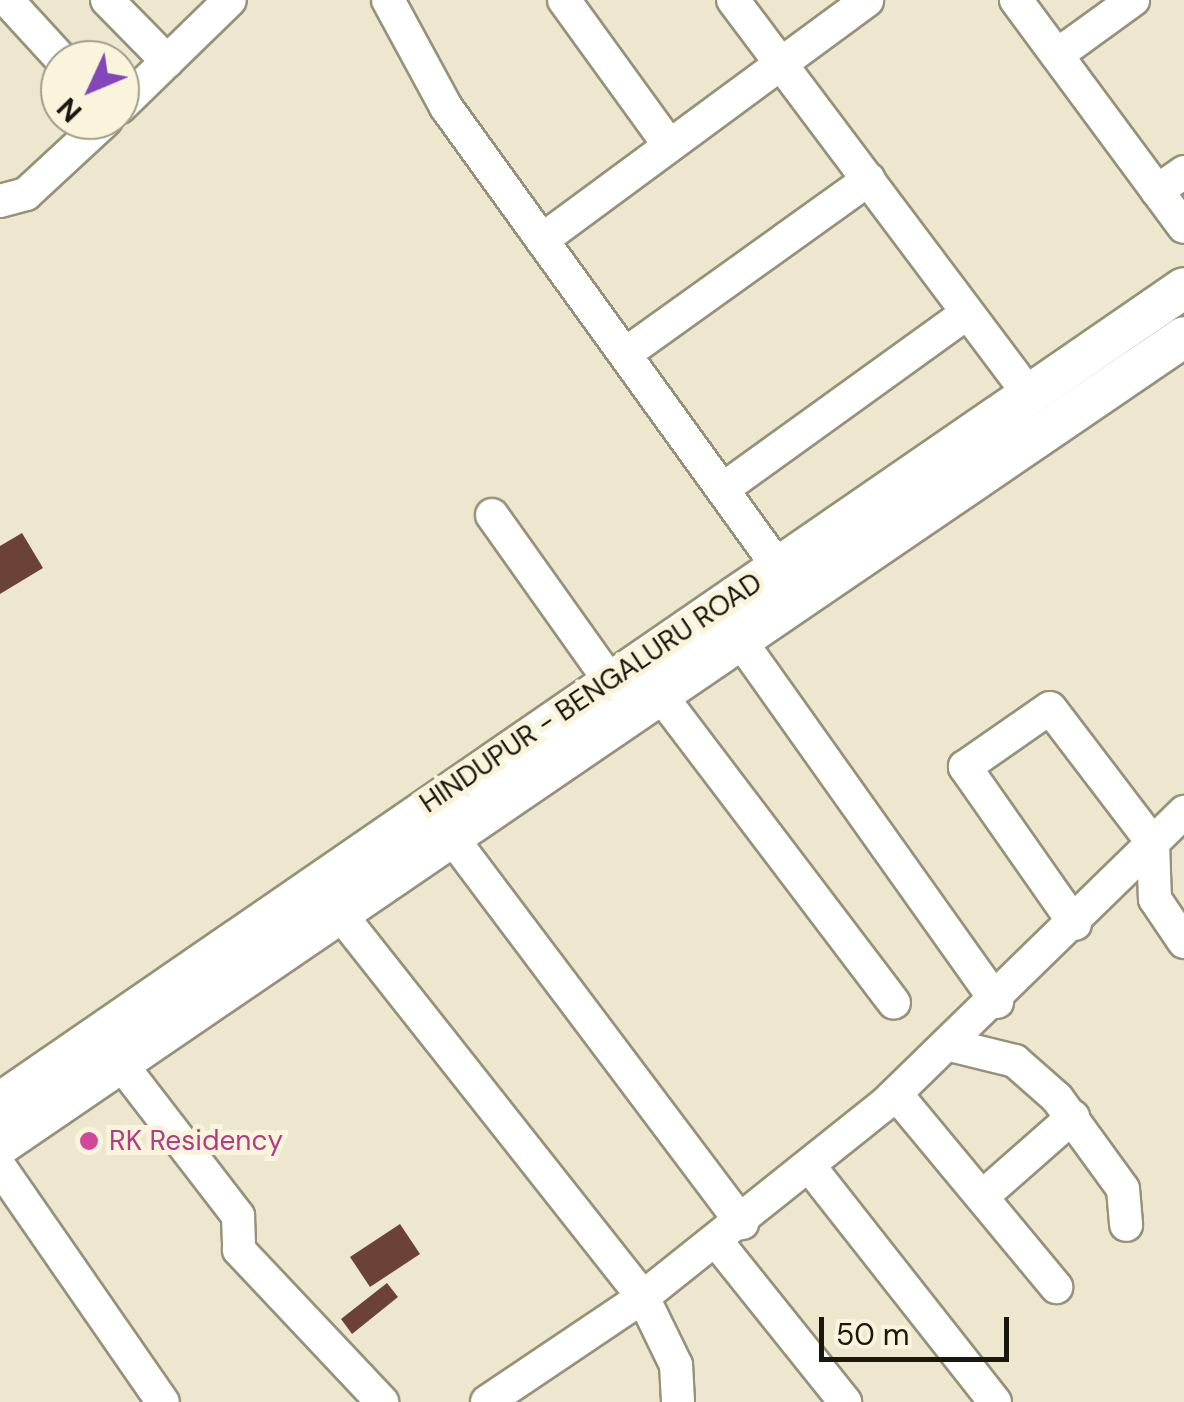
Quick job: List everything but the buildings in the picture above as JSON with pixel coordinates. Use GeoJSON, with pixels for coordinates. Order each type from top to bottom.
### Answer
{"type":"FeatureCollection","features":[{"type":"Feature","properties":{"kind":"main road","name":"HINDUPUR - BENGALURU ROAD"},"geometry":{"type":"LineString","coordinates":[[633,686],[737,636],[788,581],[1030,395],[1179,315]]}},
{"type":"Feature","properties":{"kind":"main road","name":"HINDUPUR - BENGALURU ROAD"},"geometry":{"type":"LineString","coordinates":[[0,1145],[13,1096],[325,896],[1179,315]]}},
{"type":"Feature","properties":{"kind":"main road","name":"HINDUPUR - BENGALURU ROAD"},"geometry":{"type":"LineString","coordinates":[[13,1096],[118,1060],[325,896]]}},
{"type":"Feature","properties":{"kind":"street"},"geometry":{"type":"LineString","coordinates":[[7,0],[44,40]]}},
{"type":"Feature","properties":{"kind":"street"},"geometry":{"type":"LineString","coordinates":[[106,0],[167,61]]}},
{"type":"Feature","properties":{"kind":"street"},"geometry":{"type":"LineString","coordinates":[[140,87],[230,0]]}},
{"type":"Feature","properties":{"kind":"street"},"geometry":{"type":"LineString","coordinates":[[388,0],[446,107],[788,581]]}},
{"type":"Feature","properties":{"kind":"street"},"geometry":{"type":"LineString","coordinates":[[564,0],[668,145]]}},
{"type":"Feature","properties":{"kind":"street"},"geometry":{"type":"LineString","coordinates":[[733,0],[1030,395]]}},
{"type":"Feature","properties":{"kind":"street"},"geometry":{"type":"LineString","coordinates":[[542,240],[867,0]]}},
{"type":"Feature","properties":{"kind":"street"},"geometry":{"type":"LineString","coordinates":[[1016,0],[1184,227]]}},
{"type":"Feature","properties":{"kind":"street"},"geometry":{"type":"LineString","coordinates":[[1057,55],[1133,0]]}},
{"type":"Feature","properties":{"kind":"street"},"geometry":{"type":"LineString","coordinates":[[0,201],[26,194],[84,140]]}},
{"type":"Feature","properties":{"kind":"street"},"geometry":{"type":"LineString","coordinates":[[1157,191],[1184,172]]}},
{"type":"Feature","properties":{"kind":"street"},"geometry":{"type":"LineString","coordinates":[[625,354],[869,179]]}},
{"type":"Feature","properties":{"kind":"street"},"geometry":{"type":"LineString","coordinates":[[723,488],[967,313]]}},
{"type":"Feature","properties":{"kind":"street"},"geometry":{"type":"LineString","coordinates":[[492,515],[894,1002]]}},
{"type":"Feature","properties":{"kind":"street"},"geometry":{"type":"LineString","coordinates":[[737,636],[997,1002]]}},
{"type":"Feature","properties":{"kind":"street"},"geometry":{"type":"LineString","coordinates":[[1075,924],[968,777],[968,760],[1040,709],[1058,711],[1153,843],[1154,899],[1184,942]]}},
{"type":"Feature","properties":{"kind":"street"},"geometry":{"type":"LineString","coordinates":[[486,1402],[532,1391],[643,1297],[810,1167],[997,1002],[1184,812]]}},
{"type":"Feature","properties":{"kind":"street"},"geometry":{"type":"LineString","coordinates":[[438,818],[845,1402]]}},
{"type":"Feature","properties":{"kind":"street"},"geometry":{"type":"LineString","coordinates":[[325,896],[643,1297],[676,1365],[678,1402]]}},
{"type":"Feature","properties":{"kind":"street"},"geometry":{"type":"LineString","coordinates":[[950,1045],[1015,1061],[1072,1117],[1124,1189],[1126,1225]]}},
{"type":"Feature","properties":{"kind":"street"},"geometry":{"type":"LineString","coordinates":[[118,1060],[238,1216],[240,1250],[382,1402]]}},
{"type":"Feature","properties":{"kind":"street"},"geometry":{"type":"LineString","coordinates":[[896,1094],[1056,1287]]}},
{"type":"Feature","properties":{"kind":"street"},"geometry":{"type":"LineString","coordinates":[[983,1196],[1072,1117]]}},
{"type":"Feature","properties":{"kind":"street"},"geometry":{"type":"LineString","coordinates":[[0,1167],[163,1402]]}},
{"type":"Feature","properties":{"kind":"street"},"geometry":{"type":"LineString","coordinates":[[810,1167],[995,1402]]}},
{"type":"Feature","properties":{"kind":"place","name":"RK Residency"},"geometry":{"type":"Point","coordinates":[89,1141]}}]}
